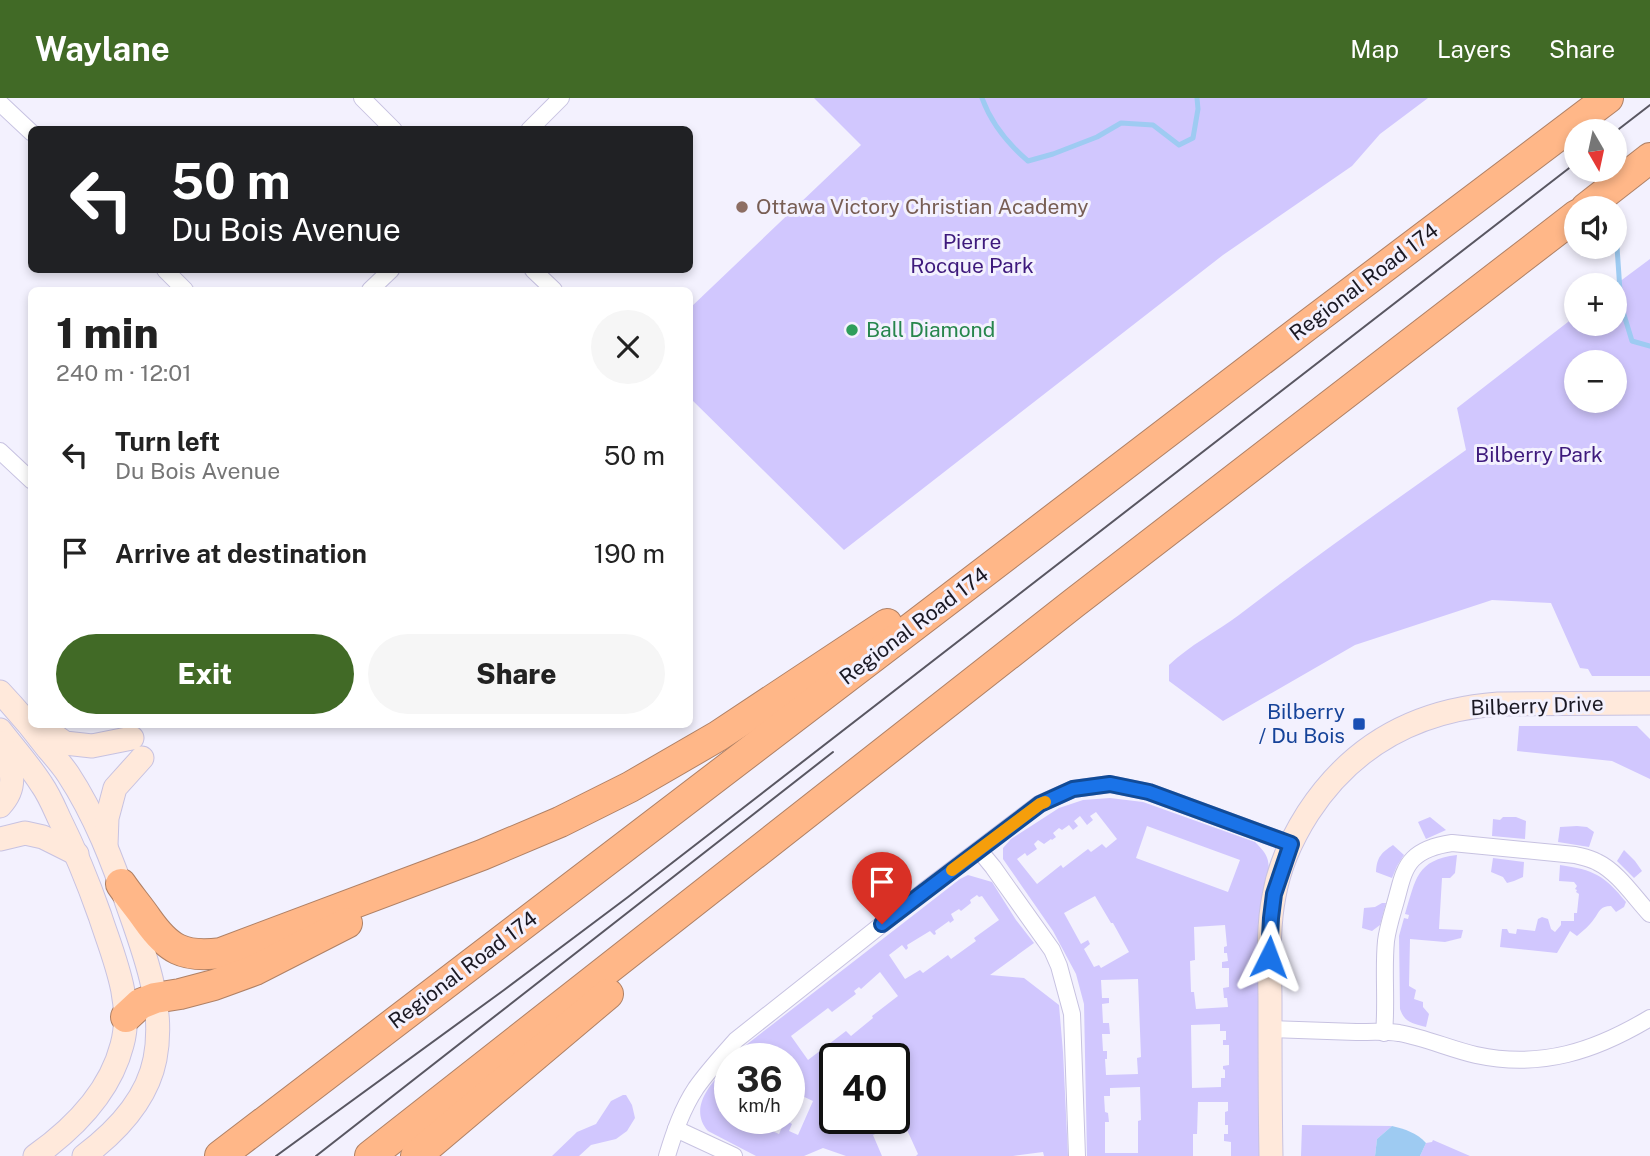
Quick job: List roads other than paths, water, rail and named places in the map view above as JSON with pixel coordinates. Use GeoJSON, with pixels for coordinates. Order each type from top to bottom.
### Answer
{"type":"FeatureCollection","features":[{"type":"Feature","properties":{"kind":"highway","name":"Regional Road 174"},"geometry":{"type":"LineString","coordinates":[[220,1156],[1608,98]]}},
{"type":"Feature","properties":{"kind":"highway"},"geometry":{"type":"LineString","coordinates":[[1601,196],[1650,158]]}},
{"type":"Feature","properties":{"kind":"highway"},"geometry":{"type":"LineString","coordinates":[[372,1156],[408,1145],[1074,603],[1564,225]]}},
{"type":"Feature","properties":{"kind":"highway"},"geometry":{"type":"LineString","coordinates":[[121,884],[158,935],[177,950],[207,955],[221,953],[482,855],[560,822],[630,787],[718,736],[1034,528],[1305,327]]}},
{"type":"Feature","properties":{"kind":"highway"},"geometry":{"type":"LineString","coordinates":[[126,1017],[140,1004],[155,998],[214,985],[255,970],[482,855]]}},
{"type":"Feature","properties":{"kind":"main road"},"geometry":{"type":"LineString","coordinates":[[0,692],[25,715]]}},
{"type":"Feature","properties":{"kind":"main road","name":"Bilberry Drive"},"geometry":{"type":"LineString","coordinates":[[1271,1156],[1269,957],[1274,894],[1291,844],[1319,796],[1350,761],[1407,726],[1442,712],[1485,705],[1650,704]]}},
{"type":"Feature","properties":{"kind":"main road"},"geometry":{"type":"LineString","coordinates":[[35,728],[68,773],[106,845],[146,959],[155,998],[157,1038],[147,1083],[121,1124],[84,1156]]}},
{"type":"Feature","properties":{"kind":"main road"},"geometry":{"type":"LineString","coordinates":[[44,728],[65,743],[137,748],[115,788],[107,818],[106,845]]}},
{"type":"Feature","properties":{"kind":"main road"},"geometry":{"type":"LineString","coordinates":[[0,730],[43,785],[77,854],[120,979],[126,1017],[123,1044],[104,1089],[84,1114],[35,1156]]}},
{"type":"Feature","properties":{"kind":"main road"},"geometry":{"type":"LineString","coordinates":[[0,737],[13,777],[7,799],[0,806]]}},
{"type":"Feature","properties":{"kind":"main road"},"geometry":{"type":"LineString","coordinates":[[0,839],[24,833],[43,836],[77,854]]}},
{"type":"Feature","properties":{"kind":"street"},"geometry":{"type":"LineString","coordinates":[[362,98],[390,126]]}},
{"type":"Feature","properties":{"kind":"street"},"geometry":{"type":"LineString","coordinates":[[532,126],[561,98]]}},
{"type":"Feature","properties":{"kind":"street"},"geometry":{"type":"LineString","coordinates":[[0,103],[28,129]]}},
{"type":"Feature","properties":{"kind":"street"},"geometry":{"type":"LineString","coordinates":[[168,273],[182,287]]}},
{"type":"Feature","properties":{"kind":"street"},"geometry":{"type":"LineString","coordinates":[[373,287],[388,273]]}},
{"type":"Feature","properties":{"kind":"street"},"geometry":{"type":"LineString","coordinates":[[536,273],[551,287]]}},
{"type":"Feature","properties":{"kind":"street"},"geometry":{"type":"LineString","coordinates":[[0,451],[28,477]]}},
{"type":"Feature","properties":{"kind":"street"},"geometry":{"type":"LineString","coordinates":[[667,1156],[694,1091],[712,1066],[736,1041],[924,891],[1040,804],[1073,789],[1110,784],[1149,792],[1291,844]]}},
{"type":"Feature","properties":{"kind":"street"},"geometry":{"type":"LineString","coordinates":[[1384,1033],[1386,940],[1389,925],[1404,872],[1411,860],[1421,852],[1452,843],[1575,855],[1590,859],[1612,873],[1650,914]]}},
{"type":"Feature","properties":{"kind":"street"},"geometry":{"type":"LineString","coordinates":[[979,850],[1052,950],[1059,966],[1072,1014],[1077,1156]]}},
{"type":"Feature","properties":{"kind":"street"},"geometry":{"type":"LineString","coordinates":[[1270,1029],[1413,1036],[1489,1057],[1530,1059],[1561,1056],[1588,1049],[1631,1030],[1650,1018]]}},
{"type":"Feature","properties":{"kind":"street"},"geometry":{"type":"LineString","coordinates":[[676,1129],[734,1156]]}},
{"type":"Feature","properties":{"kind":"water"},"geometry":{"type":"Polygon","coordinates":[[[1392,1126],[1410,1132],[1426,1143],[1420,1156],[1375,1156],[1377,1139],[1392,1126]]]}},
{"type":"Feature","properties":{"kind":"waterway"},"geometry":{"type":"LineString","coordinates":[[982,98],[1001,132],[1028,161],[1097,137],[1121,123],[1153,125],[1179,145],[1193,138],[1197,98]]}},
{"type":"Feature","properties":{"kind":"waterway"},"geometry":{"type":"LineString","coordinates":[[1618,259],[1621,305],[1632,341],[1650,346]]}},
{"type":"Feature","properties":{"kind":"tram line"},"geometry":{"type":"LineString","coordinates":[[1628,122],[1650,105]]}},
{"type":"Feature","properties":{"kind":"tram line"},"geometry":{"type":"LineString","coordinates":[[276,1156],[628,897],[1564,172]]}},
{"type":"Feature","properties":{"kind":"tram line"},"geometry":{"type":"LineString","coordinates":[[316,1156],[833,752]]}},
{"type":"Feature","properties":{"kind":"place","name":"Ottawa Victory Christian Academy"},"geometry":{"type":"Point","coordinates":[742,207]}},
{"type":"Feature","properties":{"kind":"place","name":"Ball Diamond"},"geometry":{"type":"Point","coordinates":[852,330]}},
{"type":"Feature","properties":{"kind":"place","name":"Bilberry / Du Bois"},"geometry":{"type":"Point","coordinates":[1359,724]}},
{"type":"Feature","properties":{"kind":"park label","name":"Pierre Rocque Park"},"geometry":{"type":"Point","coordinates":[972,254]}},
{"type":"Feature","properties":{"kind":"park label","name":"Bilberry Park"},"geometry":{"type":"Point","coordinates":[1539,455]}}]}
